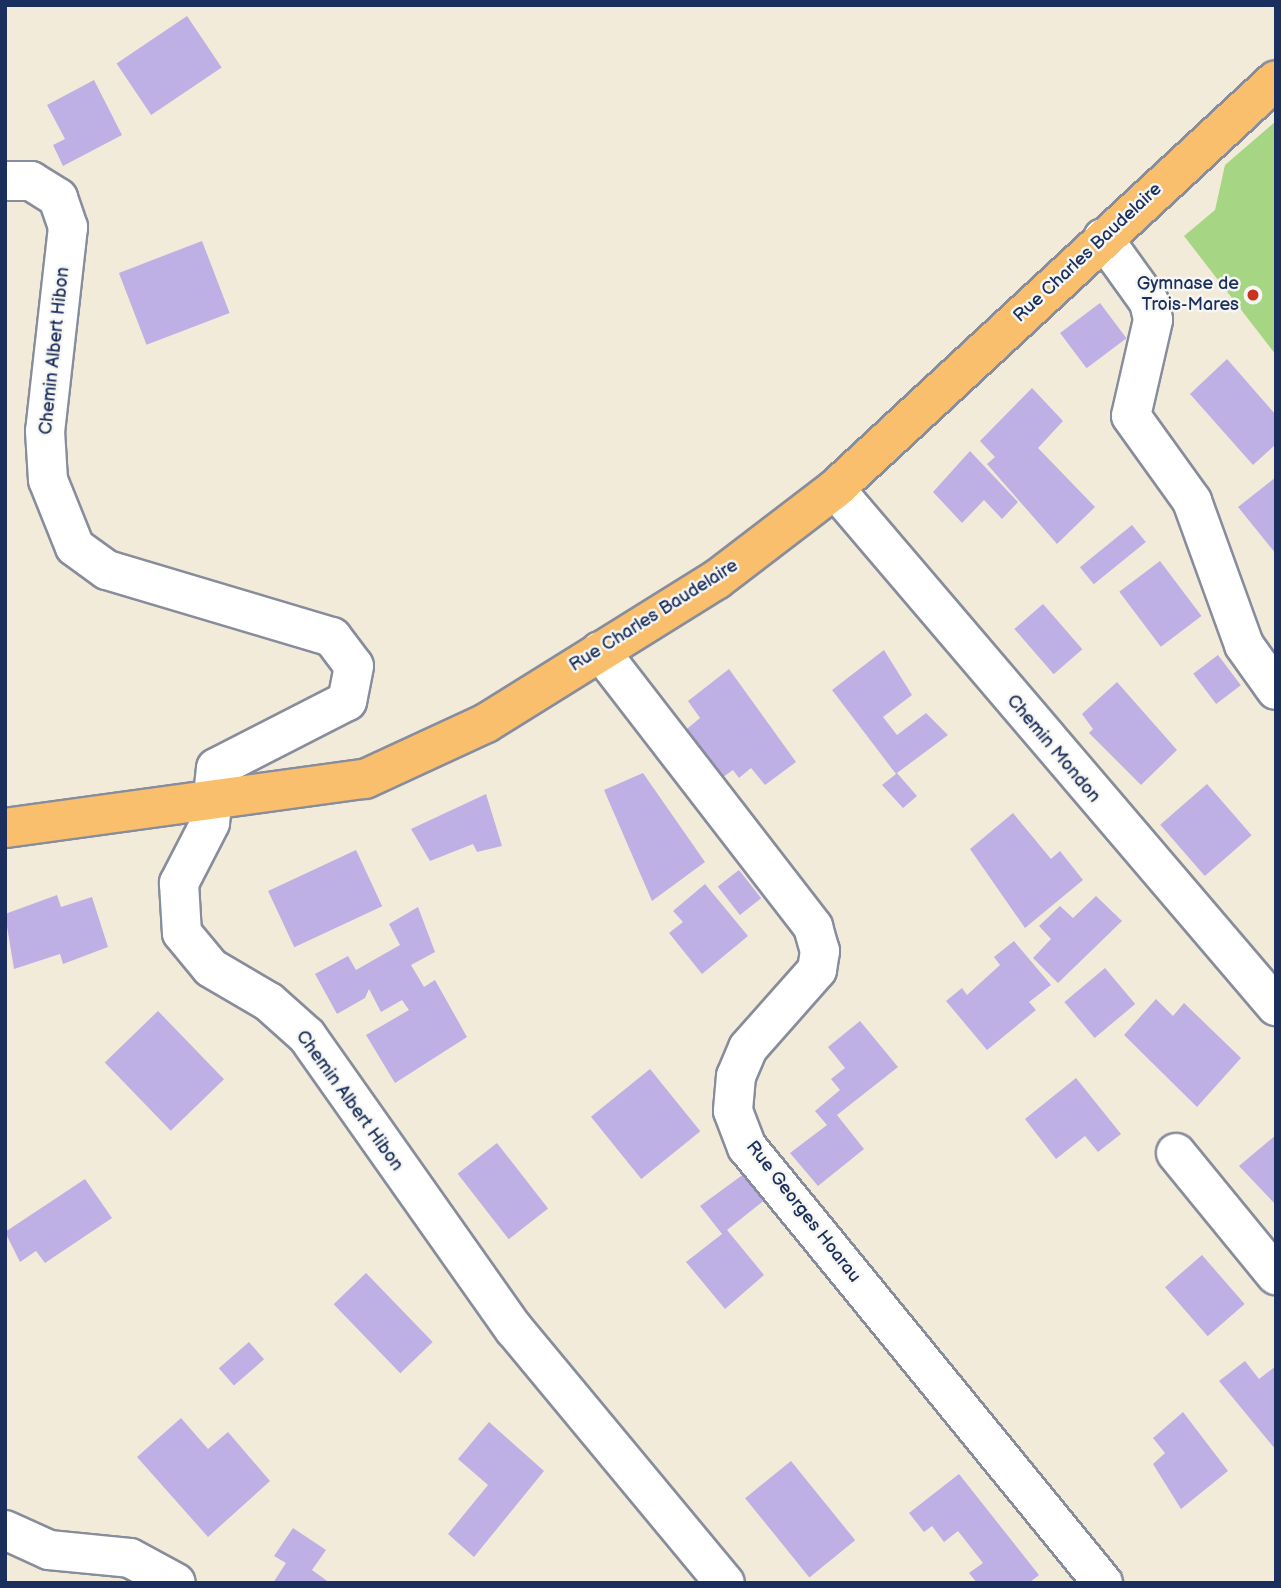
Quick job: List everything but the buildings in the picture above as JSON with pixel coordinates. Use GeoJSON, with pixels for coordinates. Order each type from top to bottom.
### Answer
{"type":"FeatureCollection","features":[{"type":"Feature","properties":{"kind":"main road","name":"Rue Charles Baudelaire"},"geometry":{"type":"LineString","coordinates":[[5,828],[209,803],[365,779],[486,723],[716,580],[835,489],[1276,80]]}},
{"type":"Feature","properties":{"kind":"street","name":"Chemin Albert Hibon"},"geometry":{"type":"LineString","coordinates":[[5,181],[31,181],[58,198],[68,227],[45,431],[48,480],[75,547],[107,570],[332,637],[354,666],[347,701],[216,768],[209,803],[210,823],[179,883],[182,933],[211,968],[269,1002],[307,1036],[514,1329],[725,1583]]}},
{"type":"Feature","properties":{"kind":"street"},"geometry":{"type":"LineString","coordinates":[[1103,238],[1149,302],[1153,320],[1131,416],[1192,501],[1244,645],[1276,690]]}},
{"type":"Feature","properties":{"kind":"street","name":"Chemin Mondon"},"geometry":{"type":"LineString","coordinates":[[835,489],[1276,1006]]}},
{"type":"Feature","properties":{"kind":"street","name":"Rue Georges Hoarau"},"geometry":{"type":"LineString","coordinates":[[600,651],[817,939],[817,970],[748,1048],[736,1076],[733,1111],[747,1147],[1103,1583]]}},
{"type":"Feature","properties":{"kind":"street"},"geometry":{"type":"LineString","coordinates":[[1176,1153],[1276,1275]]}},
{"type":"Feature","properties":{"kind":"street"},"geometry":{"type":"LineString","coordinates":[[5,1530],[50,1550],[130,1558],[176,1583]]}},
{"type":"Feature","properties":{"kind":"green space","name":"Gymnase de Trois-Mares"},"geometry":{"type":"Polygon","coordinates":[[[1276,121],[1276,355],[1184,236],[1215,210],[1225,165],[1276,121]]]}},
{"type":"Feature","properties":{"kind":"place","name":"Gymnase de Trois-Mares"},"geometry":{"type":"Point","coordinates":[1253,295]}}]}
